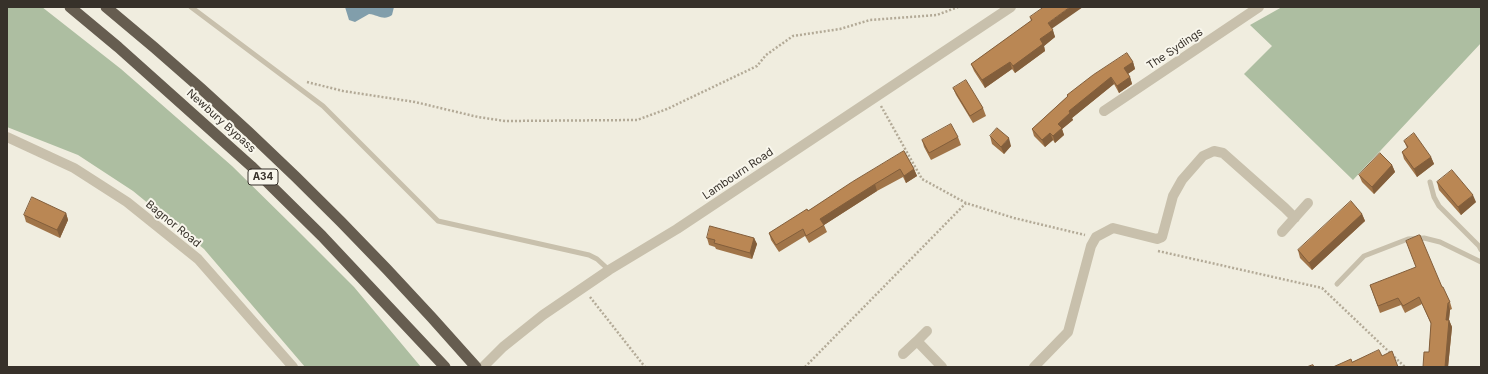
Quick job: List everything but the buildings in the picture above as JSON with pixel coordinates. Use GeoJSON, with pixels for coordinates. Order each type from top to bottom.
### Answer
{"type":"FeatureCollection","features":[{"type":"Feature","properties":{"kind":"highway","name":"Newbury Bypass"},"geometry":{"type":"LineString","coordinates":[[70,7],[118,47],[251,166],[322,236],[443,365]]}},
{"type":"Feature","properties":{"kind":"highway","name":"Newbury Bypass"},"geometry":{"type":"LineString","coordinates":[[106,7],[157,49],[315,194],[386,268],[476,367]]}},
{"type":"Feature","properties":{"kind":"street","name":"Lambourn Road"},"geometry":{"type":"LineString","coordinates":[[483,367],[503,347],[543,315],[582,288],[677,229],[1011,7]]}},
{"type":"Feature","properties":{"kind":"street","name":"The Sydings"},"geometry":{"type":"LineString","coordinates":[[1104,111],[1259,7]]}},
{"type":"Feature","properties":{"kind":"street","name":"Bagnor Road"},"geometry":{"type":"LineString","coordinates":[[7,137],[74,168],[132,207],[198,259],[293,367]]}},
{"type":"Feature","properties":{"kind":"street"},"geometry":{"type":"LineString","coordinates":[[1038,365],[1068,332],[1091,246],[1096,237],[1113,228],[1157,239],[1162,237],[1174,196],[1182,180],[1203,156],[1214,151],[1223,153],[1285,208],[1294,218]]}},
{"type":"Feature","properties":{"kind":"street"},"geometry":{"type":"LineString","coordinates":[[1282,232],[1308,203]]}},
{"type":"Feature","properties":{"kind":"street"},"geometry":{"type":"LineString","coordinates":[[903,354],[927,331]]}},
{"type":"Feature","properties":{"kind":"street"},"geometry":{"type":"LineString","coordinates":[[917,341],[942,367]]}},
{"type":"Feature","properties":{"kind":"lane"},"geometry":{"type":"LineString","coordinates":[[191,7],[323,106],[438,221],[589,255],[597,259],[609,270]]}},
{"type":"Feature","properties":{"kind":"lane"},"geometry":{"type":"LineString","coordinates":[[1430,182],[1434,197],[1439,206],[1479,246],[1481,250]]}},
{"type":"Feature","properties":{"kind":"lane"},"geometry":{"type":"LineString","coordinates":[[1337,284],[1364,256],[1408,239],[1424,238],[1440,242],[1481,262]]}},
{"type":"Feature","properties":{"kind":"path"},"geometry":{"type":"LineString","coordinates":[[301,79],[306,82],[343,91],[415,102],[478,117],[505,121],[637,120],[667,109],[757,66],[766,54],[793,36],[840,29],[870,20],[937,15],[958,7]]}},
{"type":"Feature","properties":{"kind":"path"},"geometry":{"type":"LineString","coordinates":[[805,367],[966,203]]}},
{"type":"Feature","properties":{"kind":"path"},"geometry":{"type":"LineString","coordinates":[[582,288],[645,367]]}},
{"type":"Feature","properties":{"kind":"green space"},"geometry":{"type":"Polygon","coordinates":[[[7,7],[42,7],[121,69],[232,166],[294,227],[354,287],[421,367],[305,367],[204,249],[133,191],[78,155],[7,127],[7,7]]]}},
{"type":"Feature","properties":{"kind":"green space"},"geometry":{"type":"Polygon","coordinates":[[[1282,7],[1481,7],[1481,43],[1353,180],[1244,74],[1272,46],[1250,25],[1282,7]]]}},
{"type":"Feature","properties":{"kind":"water"},"geometry":{"type":"Polygon","coordinates":[[[345,7],[394,7],[392,15],[389,17],[384,18],[369,14],[355,22],[349,20],[345,7]]]}}]}
